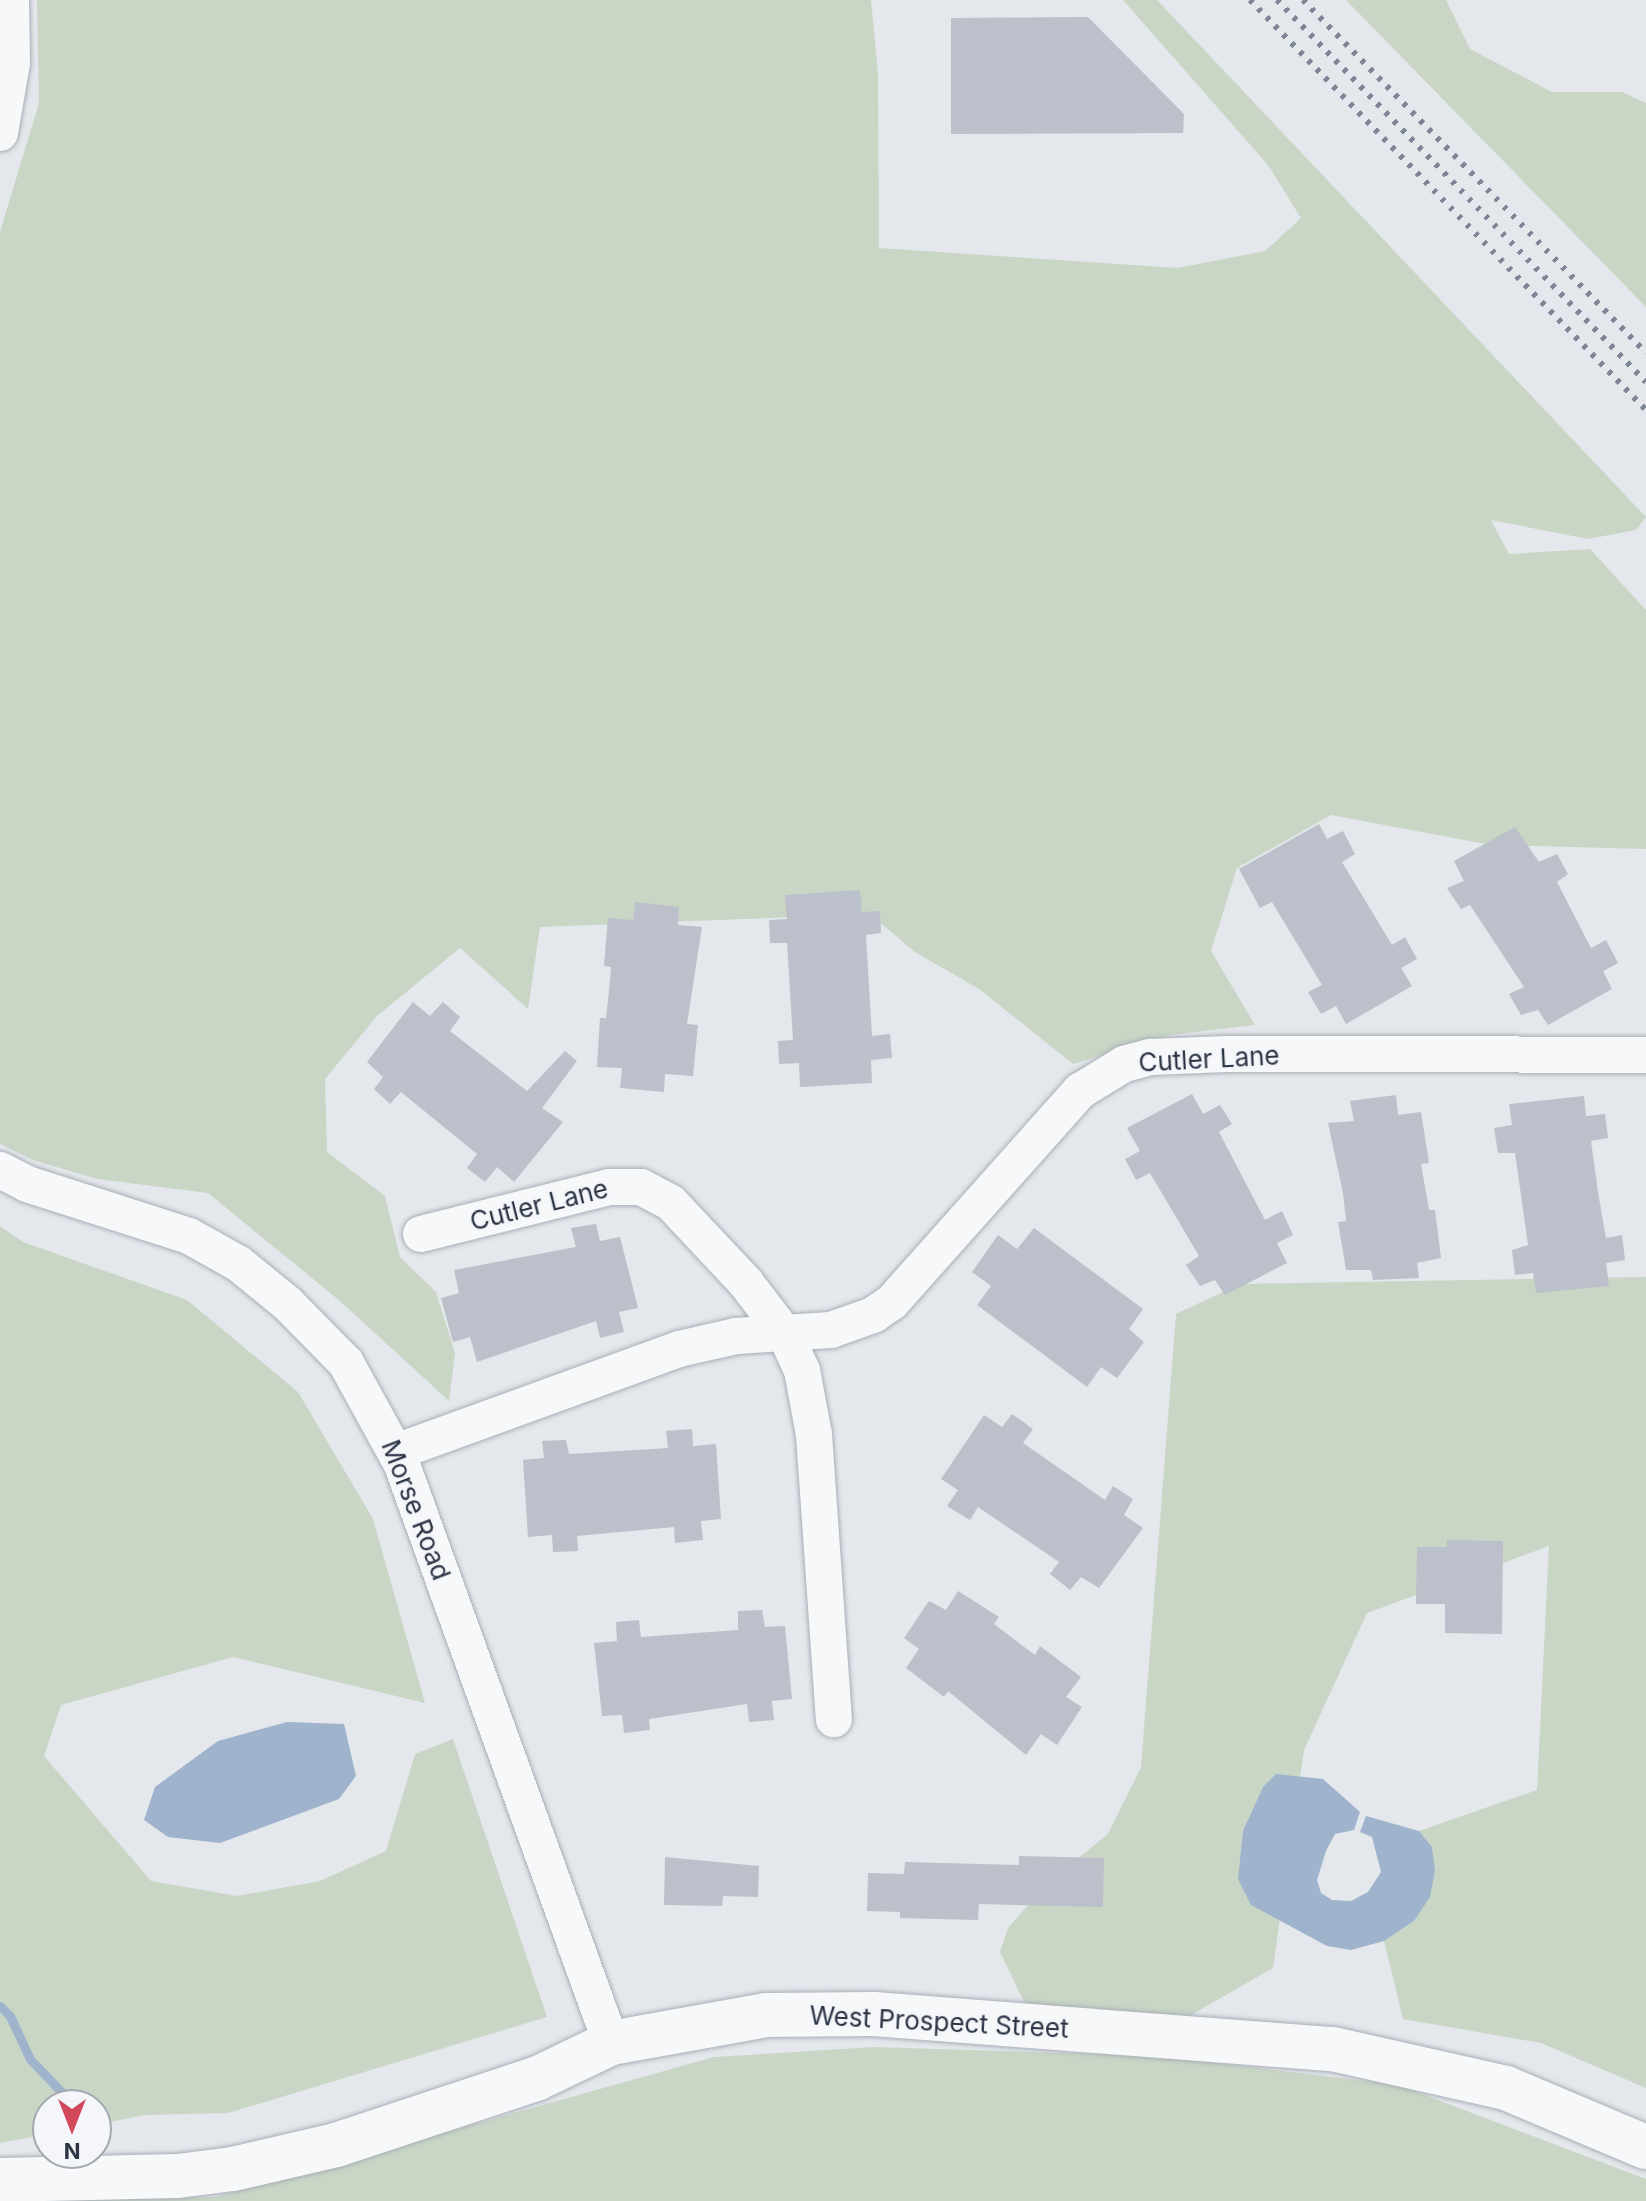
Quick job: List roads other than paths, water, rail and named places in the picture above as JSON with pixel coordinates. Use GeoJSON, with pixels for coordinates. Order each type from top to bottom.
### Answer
{"type":"FeatureCollection","features":[{"type":"Feature","properties":{"kind":"street"},"geometry":{"type":"LineString","coordinates":[[0,133],[12,63],[11,0]]}},
{"type":"Feature","properties":{"kind":"street","name":"Cutler Lane"},"geometry":{"type":"LineString","coordinates":[[396,1452],[679,1349],[736,1336],[785,1334],[853,1325],[892,1302],[1080,1091],[1124,1064],[1151,1057],[1226,1054],[1646,1055]]}},
{"type":"Feature","properties":{"kind":"street","name":"Morse Road"},"geometry":{"type":"LineString","coordinates":[[0,1170],[27,1184],[189,1236],[239,1264],[288,1304],[346,1363],[396,1452],[611,2043]]}},
{"type":"Feature","properties":{"kind":"street","name":"Cutler Lane"},"geometry":{"type":"LineString","coordinates":[[421,1234],[609,1187],[641,1187],[671,1203],[746,1283],[785,1334],[802,1370],[814,1435],[834,1719]]}},
{"type":"Feature","properties":{"kind":"street","name":"West Prospect Street"},"geometry":{"type":"LineString","coordinates":[[0,2180],[178,2176],[233,2169],[336,2145],[522,2083],[611,2043],[766,2015],[874,2014],[1333,2049],[1506,2088],[1646,2147]]}},
{"type":"Feature","properties":{"kind":"water"},"geometry":{"type":"Polygon","coordinates":[[[287,1722],[344,1724],[356,1776],[339,1799],[220,1843],[168,1837],[144,1820],[155,1787],[218,1741],[287,1722]]]}},
{"type":"Feature","properties":{"kind":"water"},"geometry":{"type":"Polygon","coordinates":[[[1276,1774],[1323,1779],[1360,1812],[1354,1830],[1335,1834],[1326,1851],[1317,1880],[1321,1893],[1332,1900],[1351,1901],[1368,1892],[1381,1872],[1372,1837],[1360,1832],[1366,1816],[1419,1831],[1432,1847],[1435,1870],[1430,1897],[1414,1921],[1384,1941],[1351,1950],[1327,1946],[1251,1905],[1238,1879],[1243,1831],[1263,1787],[1276,1774]]]}},
{"type":"Feature","properties":{"kind":"waterway"},"geometry":{"type":"LineString","coordinates":[[0,2006],[10,2016],[30,2059],[59,2089]]}},
{"type":"Feature","properties":{"kind":"railway"},"geometry":{"type":"LineString","coordinates":[[1250,0],[1646,410]]}},
{"type":"Feature","properties":{"kind":"railway"},"geometry":{"type":"LineString","coordinates":[[1277,0],[1646,382]]}},
{"type":"Feature","properties":{"kind":"railway"},"geometry":{"type":"LineString","coordinates":[[1303,0],[1646,353]]}}]}
